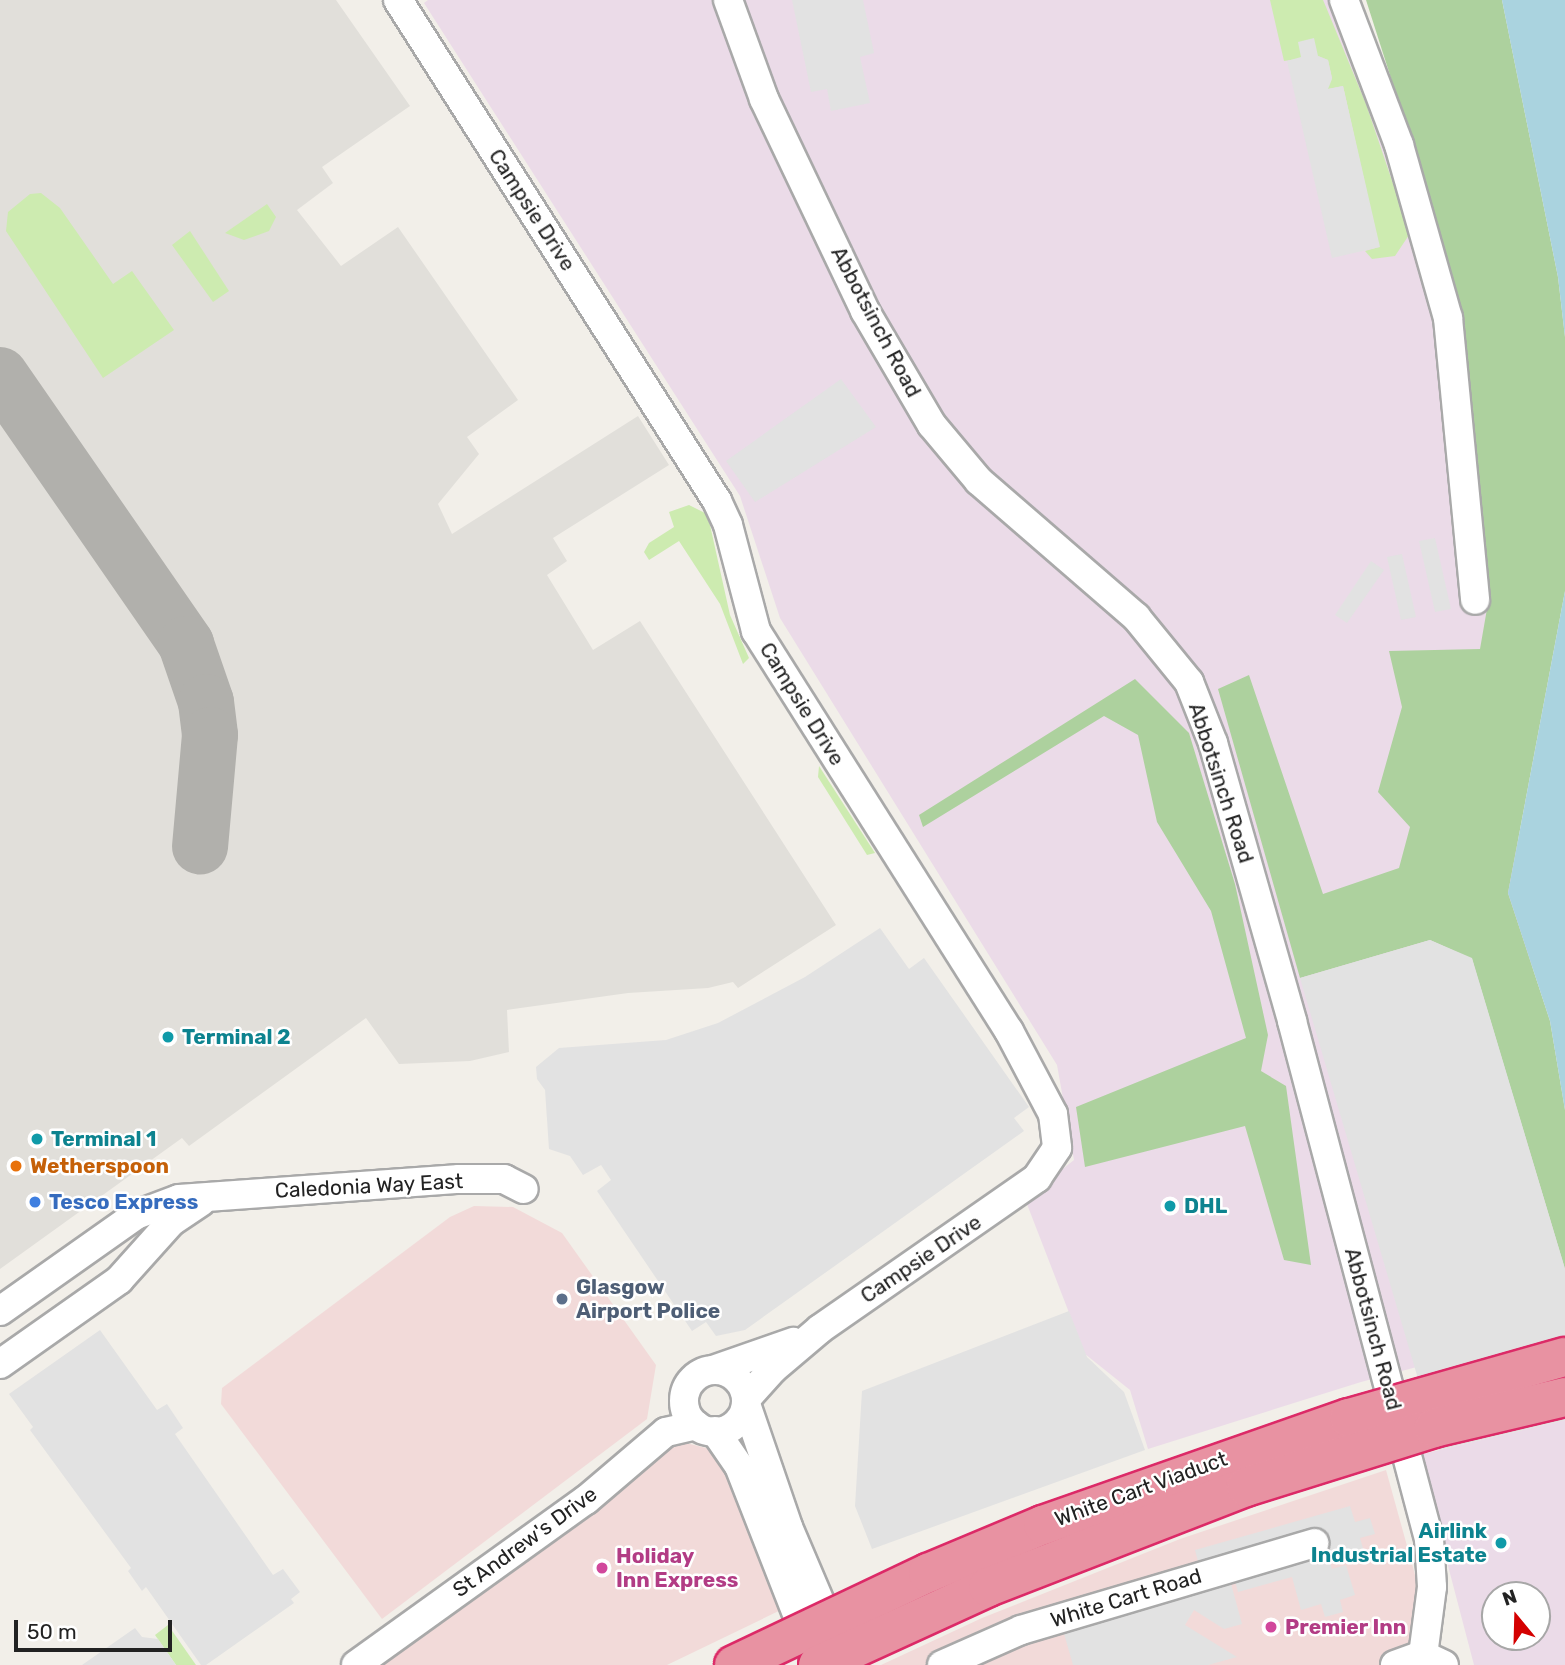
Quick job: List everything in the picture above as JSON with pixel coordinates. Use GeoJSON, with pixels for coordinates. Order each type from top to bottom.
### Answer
{"type":"FeatureCollection","features":[{"type":"Feature","properties":{"kind":"highway","name":"White Cart Viaduct"},"geometry":{"type":"LineString","coordinates":[[734,1665],[928,1573],[1043,1525],[1349,1418],[1565,1357]]}},
{"type":"Feature","properties":{"kind":"highway","name":"White Cart Viaduct"},"geometry":{"type":"LineString","coordinates":[[818,1665],[999,1582],[1246,1487],[1434,1428],[1565,1396]]}},
{"type":"Feature","properties":{"kind":"street","name":"Campsie Drive"},"geometry":{"type":"LineString","coordinates":[[398,0],[717,501],[728,525],[756,631],[1009,1031],[1053,1114],[1057,1147],[1037,1178],[820,1329],[772,1369],[746,1401]]}},
{"type":"Feature","properties":{"kind":"street","name":"Abbotsinch Road"},"geometry":{"type":"LineString","coordinates":[[729,0],[764,99],[866,310],[932,425],[979,481],[1136,617],[1189,682],[1213,743],[1292,1021],[1429,1539],[1433,1660]]}},
{"type":"Feature","properties":{"kind":"street"},"geometry":{"type":"LineString","coordinates":[[1344,0],[1399,145],[1448,318],[1475,600]]}},
{"type":"Feature","properties":{"kind":"street","name":"Caledonia Way East"},"geometry":{"type":"LineString","coordinates":[[0,1311],[136,1215],[179,1199],[459,1180],[504,1179],[524,1189]]}},
{"type":"Feature","properties":{"kind":"street"},"geometry":{"type":"LineString","coordinates":[[0,1364],[119,1280],[171,1222],[212,1195]]}},
{"type":"Feature","properties":{"kind":"street","name":"Campsie Drive"},"geometry":{"type":"LineString","coordinates":[[713,1370],[779,1348],[820,1329]]}},
{"type":"Feature","properties":{"kind":"street"},"geometry":{"type":"LineString","coordinates":[[818,1665],[739,1466],[705,1428],[689,1416],[685,1396],[695,1378],[713,1370],[739,1381],[788,1527],[847,1665]]}},
{"type":"Feature","properties":{"kind":"street"},"geometry":{"type":"LineString","coordinates":[[705,1428],[735,1425],[746,1401]]}},
{"type":"Feature","properties":{"kind":"street","name":"St Andrew's Drive"},"geometry":{"type":"LineString","coordinates":[[356,1665],[586,1500],[666,1432],[705,1428]]}},
{"type":"Feature","properties":{"kind":"street","name":"White Cart Road"},"geometry":{"type":"LineString","coordinates":[[942,1665],[1021,1630],[1314,1543]]}},
{"type":"Feature","properties":{"kind":"street"},"geometry":{"type":"LineString","coordinates":[[1395,1665],[1433,1660]]}},
{"type":"Feature","properties":{"kind":"shaded area"},"geometry":{"type":"Polygon","coordinates":[[[0,0],[336,0],[410,106],[322,167],[333,183],[297,210],[341,266],[398,227],[518,400],[467,437],[479,454],[438,504],[452,534],[638,416],[669,465],[553,538],[567,561],[547,575],[593,650],[640,621],[836,925],[738,988],[733,982],[708,988],[628,993],[507,1010],[509,1052],[470,1061],[399,1064],[366,1018],[189,1146],[182,1138],[0,1269],[0,0]]]}},
{"type":"Feature","properties":{"kind":"shaded area"},"geometry":{"type":"Polygon","coordinates":[[[428,0],[1356,0],[1392,88],[1436,219],[1457,307],[1565,1253],[1565,1327],[1361,1382],[1148,1449],[1130,1390],[1085,1354],[1025,1199],[1074,1160],[1057,1065],[780,618],[740,496],[424,3],[428,0]]]}},
{"type":"Feature","properties":{"kind":"shaded area"},"geometry":{"type":"Polygon","coordinates":[[[792,0],[863,0],[874,53],[860,57],[870,103],[831,111],[827,89],[811,92],[792,0]]]}},
{"type":"Feature","properties":{"kind":"shaded area"},"geometry":{"type":"Polygon","coordinates":[[[1314,38],[1318,56],[1328,60],[1332,79],[1328,89],[1343,86],[1380,247],[1332,258],[1287,61],[1301,57],[1298,42],[1314,38]]]}},
{"type":"Feature","properties":{"kind":"shaded area"},"geometry":{"type":"Polygon","coordinates":[[[841,379],[876,427],[755,502],[726,461],[841,379]]]}},
{"type":"Feature","properties":{"kind":"shaded area"},"geometry":{"type":"Polygon","coordinates":[[[1435,538],[1451,609],[1435,612],[1419,541],[1435,538]]]}},
{"type":"Feature","properties":{"kind":"shaded area"},"geometry":{"type":"Polygon","coordinates":[[[1402,554],[1416,617],[1401,620],[1387,557],[1402,554]]]}},
{"type":"Feature","properties":{"kind":"shaded area"},"geometry":{"type":"Polygon","coordinates":[[[1371,561],[1384,570],[1347,623],[1335,615],[1371,561]]]}},
{"type":"Feature","properties":{"kind":"shaded area"},"geometry":{"type":"Polygon","coordinates":[[[880,928],[909,969],[924,958],[1029,1107],[1014,1118],[1024,1131],[745,1330],[716,1336],[706,1322],[692,1331],[597,1191],[611,1180],[601,1165],[583,1175],[570,1156],[549,1149],[545,1090],[537,1079],[536,1067],[559,1048],[666,1040],[718,1023],[805,977],[880,928]]]}},
{"type":"Feature","properties":{"kind":"shaded area"},"geometry":{"type":"Polygon","coordinates":[[[1430,940],[1472,958],[1565,1269],[1565,1420],[1439,1450],[1300,978],[1430,940]]]}},
{"type":"Feature","properties":{"kind":"shaded area"},"geometry":{"type":"Polygon","coordinates":[[[474,1206],[513,1207],[562,1233],[656,1365],[647,1419],[382,1619],[221,1404],[222,1388],[450,1217],[474,1206]]]}},
{"type":"Feature","properties":{"kind":"shaded area"},"geometry":{"type":"Polygon","coordinates":[[[1069,1311],[1087,1357],[1124,1392],[1145,1450],[872,1549],[855,1506],[862,1391],[1069,1311]]]}},
{"type":"Feature","properties":{"kind":"shaded area"},"geometry":{"type":"Polygon","coordinates":[[[100,1330],[157,1410],[167,1404],[183,1428],[175,1434],[273,1575],[283,1569],[300,1592],[291,1599],[294,1603],[206,1665],[201,1665],[146,1587],[142,1591],[128,1571],[131,1568],[30,1430],[33,1427],[9,1394],[100,1330]]]}},
{"type":"Feature","properties":{"kind":"shaded area"},"geometry":{"type":"Polygon","coordinates":[[[1565,1420],[1565,1665],[1474,1665],[1419,1455],[1565,1420]]]}},
{"type":"Feature","properties":{"kind":"shaded area"},"geometry":{"type":"Polygon","coordinates":[[[682,1442],[710,1449],[727,1466],[785,1608],[667,1665],[375,1665],[668,1446],[682,1442]]]}},
{"type":"Feature","properties":{"kind":"shaded area"},"geometry":{"type":"Polygon","coordinates":[[[1386,1470],[1440,1665],[881,1665],[982,1618],[1180,1539],[1386,1470]]]}},
{"type":"Feature","properties":{"kind":"shaded area"},"geometry":{"type":"Polygon","coordinates":[[[1350,1506],[1355,1522],[1370,1518],[1375,1534],[1360,1538],[1365,1555],[1334,1563],[1326,1549],[1332,1569],[1346,1565],[1355,1595],[1340,1600],[1343,1612],[1325,1617],[1321,1604],[1301,1610],[1292,1577],[1238,1592],[1233,1574],[1230,1580],[1242,1624],[1224,1629],[1194,1610],[1185,1625],[1237,1657],[1208,1665],[1073,1665],[1057,1609],[1200,1569],[1195,1550],[1350,1506]]]}},
{"type":"Feature","properties":{"kind":"shaded area"},"geometry":{"type":"Polygon","coordinates":[[[135,1628],[142,1637],[158,1639],[176,1665],[82,1665],[135,1628]]]}},
{"type":"Feature","properties":{"kind":"green space"},"geometry":{"type":"Polygon","coordinates":[[[1270,0],[1323,0],[1366,104],[1405,219],[1409,235],[1395,256],[1372,259],[1365,251],[1379,247],[1343,86],[1328,89],[1326,83],[1332,78],[1328,60],[1318,56],[1284,61],[1270,0]]]}},
{"type":"Feature","properties":{"kind":"green space"},"geometry":{"type":"Polygon","coordinates":[[[1366,0],[1502,0],[1558,277],[1565,337],[1565,591],[1508,893],[1550,1021],[1565,1110],[1565,1269],[1472,959],[1430,940],[1300,978],[1218,689],[1249,675],[1323,894],[1399,868],[1410,827],[1378,792],[1402,707],[1389,651],[1480,649],[1488,603],[1457,307],[1436,219],[1366,0]]]}},
{"type":"Feature","properties":{"kind":"green space"},"geometry":{"type":"Polygon","coordinates":[[[41,193],[60,208],[113,284],[132,271],[174,330],[103,378],[6,231],[8,212],[30,194],[41,193]]]}},
{"type":"Feature","properties":{"kind":"green space"},"geometry":{"type":"Polygon","coordinates":[[[267,204],[276,217],[269,231],[244,240],[225,233],[267,204]]]}},
{"type":"Feature","properties":{"kind":"green space"},"geometry":{"type":"Polygon","coordinates":[[[190,231],[229,291],[213,302],[172,245],[190,231]]]}},
{"type":"Feature","properties":{"kind":"green space"},"geometry":{"type":"Polygon","coordinates":[[[689,505],[705,513],[710,525],[730,615],[749,658],[743,664],[720,604],[679,541],[649,560],[644,552],[649,543],[674,527],[669,512],[689,505]]]}},
{"type":"Feature","properties":{"kind":"green space"},"geometry":{"type":"Polygon","coordinates":[[[1135,679],[1189,733],[1235,884],[1268,1035],[1261,1071],[1286,1086],[1311,1265],[1284,1260],[1245,1126],[1085,1167],[1076,1107],[1246,1038],[1211,911],[1157,822],[1138,735],[1104,716],[923,827],[919,815],[1135,679]]]}},
{"type":"Feature","properties":{"kind":"green space"},"geometry":{"type":"Polygon","coordinates":[[[819,766],[875,853],[867,855],[818,777],[819,766]]]}},
{"type":"Feature","properties":{"kind":"green space"},"geometry":{"type":"Polygon","coordinates":[[[168,1625],[196,1665],[176,1665],[155,1635],[168,1625]]]}},
{"type":"Feature","properties":{"kind":"water"},"geometry":{"type":"Polygon","coordinates":[[[1502,0],[1565,0],[1565,337],[1558,277],[1502,0]]]}},
{"type":"Feature","properties":{"kind":"water"},"geometry":{"type":"Polygon","coordinates":[[[1565,591],[1565,1110],[1550,1021],[1508,893],[1565,591]]]}},
{"type":"Feature","properties":{"kind":"taxiway"},"geometry":{"type":"LineString","coordinates":[[0,375],[186,644],[206,702],[210,735],[200,847]]}},
{"type":"Feature","properties":{"kind":"place","name":"Terminal 2"},"geometry":{"type":"Point","coordinates":[168,1037]}},
{"type":"Feature","properties":{"kind":"place","name":"Terminal 1"},"geometry":{"type":"Point","coordinates":[37,1139]}},
{"type":"Feature","properties":{"kind":"place","name":"Wetherspoon"},"geometry":{"type":"Point","coordinates":[16,1166]}},
{"type":"Feature","properties":{"kind":"place","name":"Tesco Express"},"geometry":{"type":"Point","coordinates":[35,1202]}},
{"type":"Feature","properties":{"kind":"place","name":"DHL"},"geometry":{"type":"Point","coordinates":[1170,1206]}},
{"type":"Feature","properties":{"kind":"place","name":"Glasgow Airport Police"},"geometry":{"type":"Point","coordinates":[562,1299]}},
{"type":"Feature","properties":{"kind":"place","name":"Airlink Industrial Estate"},"geometry":{"type":"Point","coordinates":[1501,1543]}},
{"type":"Feature","properties":{"kind":"place","name":"Holiday Inn Express"},"geometry":{"type":"Point","coordinates":[602,1568]}},
{"type":"Feature","properties":{"kind":"place","name":"Premier Inn"},"geometry":{"type":"Point","coordinates":[1271,1627]}}]}
